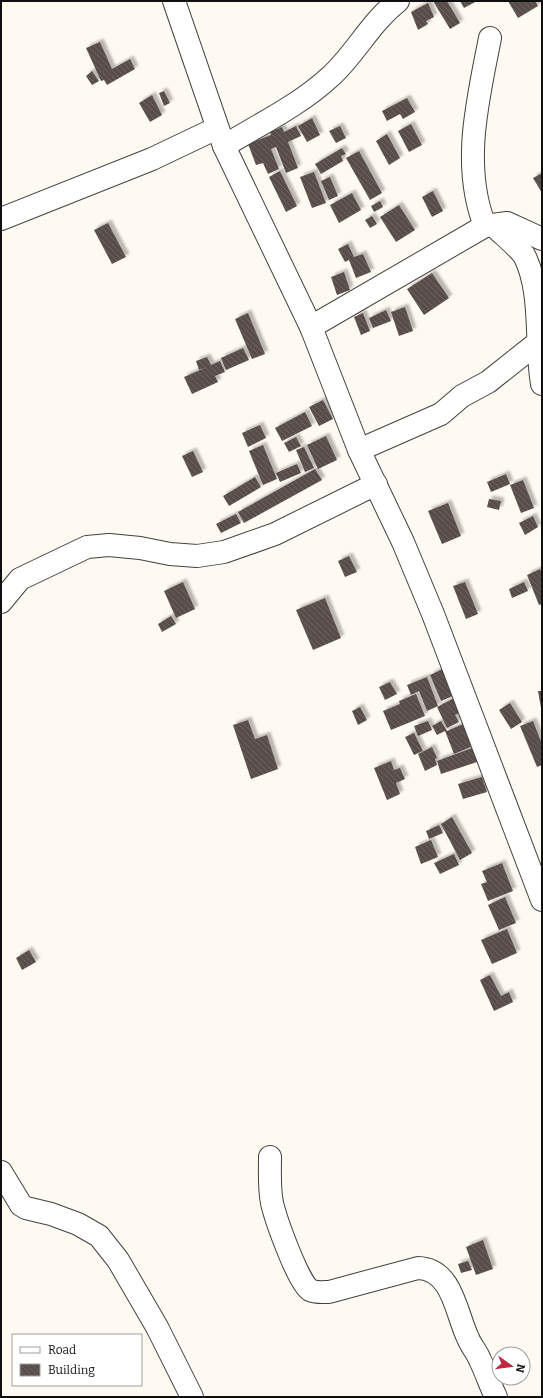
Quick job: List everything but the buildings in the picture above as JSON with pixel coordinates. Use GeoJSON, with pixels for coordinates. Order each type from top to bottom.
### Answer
{"type":"FeatureCollection","features":[{"type":"Feature","properties":{"kind":"street"},"geometry":{"type":"LineString","coordinates":[[174,1],[220,137],[311,327],[359,450],[376,484],[433,614],[542,900]]}},
{"type":"Feature","properties":{"kind":"street"},"geometry":{"type":"LineString","coordinates":[[1,218],[152,160],[220,137],[304,98],[332,76],[386,5]]}},
{"type":"Feature","properties":{"kind":"street"},"geometry":{"type":"LineString","coordinates":[[490,38],[472,149],[475,193],[489,225],[523,254],[529,264],[535,280],[540,305],[542,384]]}},
{"type":"Feature","properties":{"kind":"street"},"geometry":{"type":"LineString","coordinates":[[311,327],[489,225],[507,223],[542,239]]}},
{"type":"Feature","properties":{"kind":"street"},"geometry":{"type":"LineString","coordinates":[[359,450],[441,414],[462,396],[488,382],[541,340]]}},
{"type":"Feature","properties":{"kind":"street"},"geometry":{"type":"LineString","coordinates":[[1,602],[20,579],[87,547],[110,545],[140,548],[170,554],[197,556],[224,552],[275,534],[376,484]]}},
{"type":"Feature","properties":{"kind":"street"},"geometry":{"type":"LineString","coordinates":[[270,1157],[272,1202],[282,1234],[302,1280],[310,1290],[316,1292],[328,1292],[418,1268],[429,1268],[440,1277],[448,1287],[456,1303],[467,1338],[480,1359],[496,1397]]}},
{"type":"Feature","properties":{"kind":"street"},"geometry":{"type":"LineString","coordinates":[[1,1172],[21,1205],[32,1210],[50,1214],[78,1224],[99,1236],[118,1260],[157,1327],[192,1397]]}}]}
